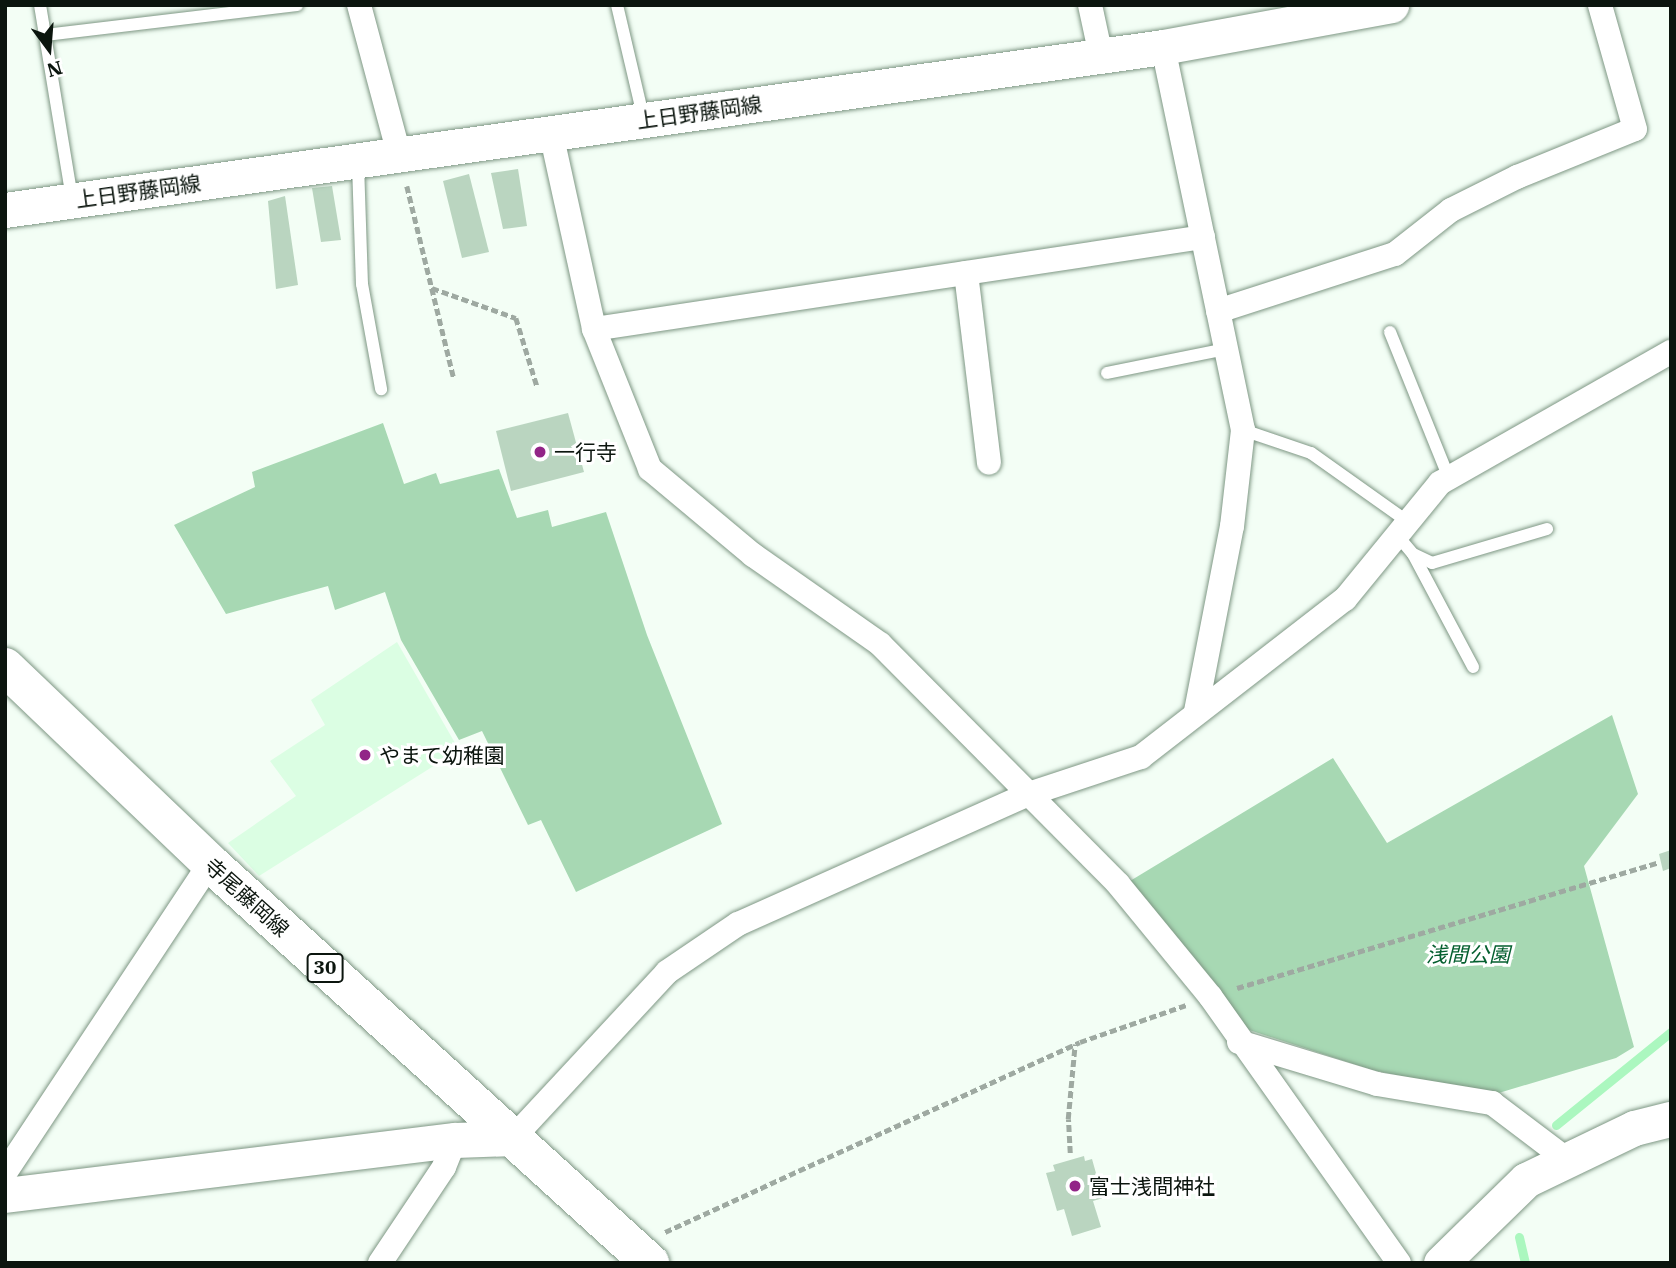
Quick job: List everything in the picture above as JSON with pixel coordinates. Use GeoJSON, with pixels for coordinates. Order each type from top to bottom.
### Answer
{"type":"FeatureCollection","features":[{"type":"Feature","properties":{"kind":"main road","name":"上日野藤岡線"},"geometry":{"type":"LineString","coordinates":[[5,209],[1163,47],[1391,5]]}},
{"type":"Feature","properties":{"kind":"main road","name":"寺尾藤岡線"},"geometry":{"type":"LineString","coordinates":[[5,667],[210,863],[641,1255]]}},
{"type":"Feature","properties":{"kind":"main road"},"geometry":{"type":"LineString","coordinates":[[1441,1263],[1526,1180],[1634,1128],[1671,1119]]}},
{"type":"Feature","properties":{"kind":"main road"},"geometry":{"type":"LineString","coordinates":[[5,1195],[455,1140],[513,1139]]}},
{"type":"Feature","properties":{"kind":"street"},"geometry":{"type":"LineString","coordinates":[[359,5],[399,154]]}},
{"type":"Feature","properties":{"kind":"street"},"geometry":{"type":"LineString","coordinates":[[1090,5],[1101,55]]}},
{"type":"Feature","properties":{"kind":"street"},"geometry":{"type":"LineString","coordinates":[[1219,311],[1395,254],[1451,210],[1517,177],[1635,129],[1600,5]]}},
{"type":"Feature","properties":{"kind":"street"},"geometry":{"type":"LineString","coordinates":[[1163,47],[1243,430],[1232,526],[1196,712]]}},
{"type":"Feature","properties":{"kind":"street"},"geometry":{"type":"LineString","coordinates":[[551,133],[594,329],[650,469],[753,555],[880,644],[1118,884],[1210,996],[1399,1263]]}},
{"type":"Feature","properties":{"kind":"street"},"geometry":{"type":"LineString","coordinates":[[594,329],[1203,237]]}},
{"type":"Feature","properties":{"kind":"street"},"geometry":{"type":"LineString","coordinates":[[967,273],[989,463]]}},
{"type":"Feature","properties":{"kind":"street"},"geometry":{"type":"LineString","coordinates":[[513,1139],[677,965],[738,924],[1029,794],[1141,757],[1345,599],[1448,478],[1671,352]]}},
{"type":"Feature","properties":{"kind":"street"},"geometry":{"type":"LineString","coordinates":[[5,1173],[210,863]]}},
{"type":"Feature","properties":{"kind":"street"},"geometry":{"type":"LineString","coordinates":[[1240,1042],[1377,1084],[1492,1103],[1566,1159]]}},
{"type":"Feature","properties":{"kind":"street"},"geometry":{"type":"LineString","coordinates":[[380,1263],[444,1167],[455,1140]]}},
{"type":"Feature","properties":{"kind":"lane"},"geometry":{"type":"LineString","coordinates":[[40,5],[72,200]]}},
{"type":"Feature","properties":{"kind":"lane"},"geometry":{"type":"LineString","coordinates":[[45,35],[297,5]]}},
{"type":"Feature","properties":{"kind":"lane"},"geometry":{"type":"LineString","coordinates":[[617,5],[644,120]]}},
{"type":"Feature","properties":{"kind":"lane"},"geometry":{"type":"LineString","coordinates":[[358,160],[362,284],[381,389]]}},
{"type":"Feature","properties":{"kind":"lane"},"geometry":{"type":"LineString","coordinates":[[1390,332],[1448,478]]}},
{"type":"Feature","properties":{"kind":"lane"},"geometry":{"type":"LineString","coordinates":[[1107,373],[1226,349]]}},
{"type":"Feature","properties":{"kind":"lane"},"geometry":{"type":"LineString","coordinates":[[1243,430],[1311,453],[1403,529],[1413,554],[1473,667]]}},
{"type":"Feature","properties":{"kind":"lane"},"geometry":{"type":"LineString","coordinates":[[1413,554],[1432,563],[1547,529]]}},
{"type":"Feature","properties":{"kind":"path"},"geometry":{"type":"LineString","coordinates":[[399,154],[454,379]]}},
{"type":"Feature","properties":{"kind":"path"},"geometry":{"type":"LineString","coordinates":[[432,288],[516,318],[537,386]]}},
{"type":"Feature","properties":{"kind":"path"},"geometry":{"type":"LineString","coordinates":[[641,1255],[1075,1044],[1210,996],[1657,863]]}},
{"type":"Feature","properties":{"kind":"path"},"geometry":{"type":"LineString","coordinates":[[1070,1153],[1068,1119],[1075,1044]]}},
{"type":"Feature","properties":{"kind":"shaded area","name":"やまて幼稚園"},"geometry":{"type":"Polygon","coordinates":[[[397,642],[459,750],[259,876],[228,843],[296,796],[270,761],[325,725],[311,700],[397,642]]]}},
{"type":"Feature","properties":{"kind":"green space"},"geometry":{"type":"Polygon","coordinates":[[[383,423],[404,484],[436,473],[440,484],[499,469],[517,518],[548,510],[552,527],[606,512],[647,635],[722,824],[576,892],[541,820],[528,825],[482,731],[459,740],[401,640],[385,592],[335,610],[328,586],[226,614],[174,525],[255,487],[252,472],[383,423]]]}},
{"type":"Feature","properties":{"kind":"green space","name":"浅間公園"},"geometry":{"type":"Polygon","coordinates":[[[1612,715],[1638,794],[1584,866],[1634,1047],[1616,1058],[1492,1095],[1372,1070],[1246,1029],[1130,881],[1333,758],[1387,843],[1612,715]]]}},
{"type":"Feature","properties":{"kind":"building"},"geometry":{"type":"Polygon","coordinates":[[[518,169],[527,226],[503,229],[491,173],[518,169]]]}},
{"type":"Feature","properties":{"kind":"building"},"geometry":{"type":"Polygon","coordinates":[[[469,174],[489,252],[462,258],[443,181],[469,174]]]}},
{"type":"Feature","properties":{"kind":"building"},"geometry":{"type":"Polygon","coordinates":[[[332,186],[341,240],[321,242],[312,188],[332,186]]]}},
{"type":"Feature","properties":{"kind":"building"},"geometry":{"type":"Polygon","coordinates":[[[285,196],[298,285],[276,289],[268,201],[285,196]]]}},
{"type":"Feature","properties":{"kind":"building","name":"一行寺"},"geometry":{"type":"Polygon","coordinates":[[[568,413],[584,472],[511,491],[496,431],[568,413]]]}},
{"type":"Feature","properties":{"kind":"building"},"geometry":{"type":"Polygon","coordinates":[[[1671,850],[1671,868],[1663,871],[1659,854],[1671,850]]]}},
{"type":"Feature","properties":{"kind":"building","name":"富士浅間神社"},"geometry":{"type":"Polygon","coordinates":[[[1084,1156],[1085,1161],[1092,1159],[1103,1198],[1093,1201],[1101,1227],[1072,1236],[1064,1209],[1057,1211],[1046,1173],[1055,1171],[1053,1165],[1084,1156]]]}},
{"type":"Feature","properties":{"kind":"waterway"},"geometry":{"type":"LineString","coordinates":[[1556,1125],[1671,1032]]}},
{"type":"Feature","properties":{"kind":"waterway"},"geometry":{"type":"LineString","coordinates":[[1519,1237],[1525,1263]]}},
{"type":"Feature","properties":{"kind":"place","name":"一行寺"},"geometry":{"type":"Point","coordinates":[540,452]}},
{"type":"Feature","properties":{"kind":"place","name":"やまて幼稚園"},"geometry":{"type":"Point","coordinates":[365,755]}},
{"type":"Feature","properties":{"kind":"place","name":"富士浅間神社"},"geometry":{"type":"Point","coordinates":[1075,1186]}}]}
